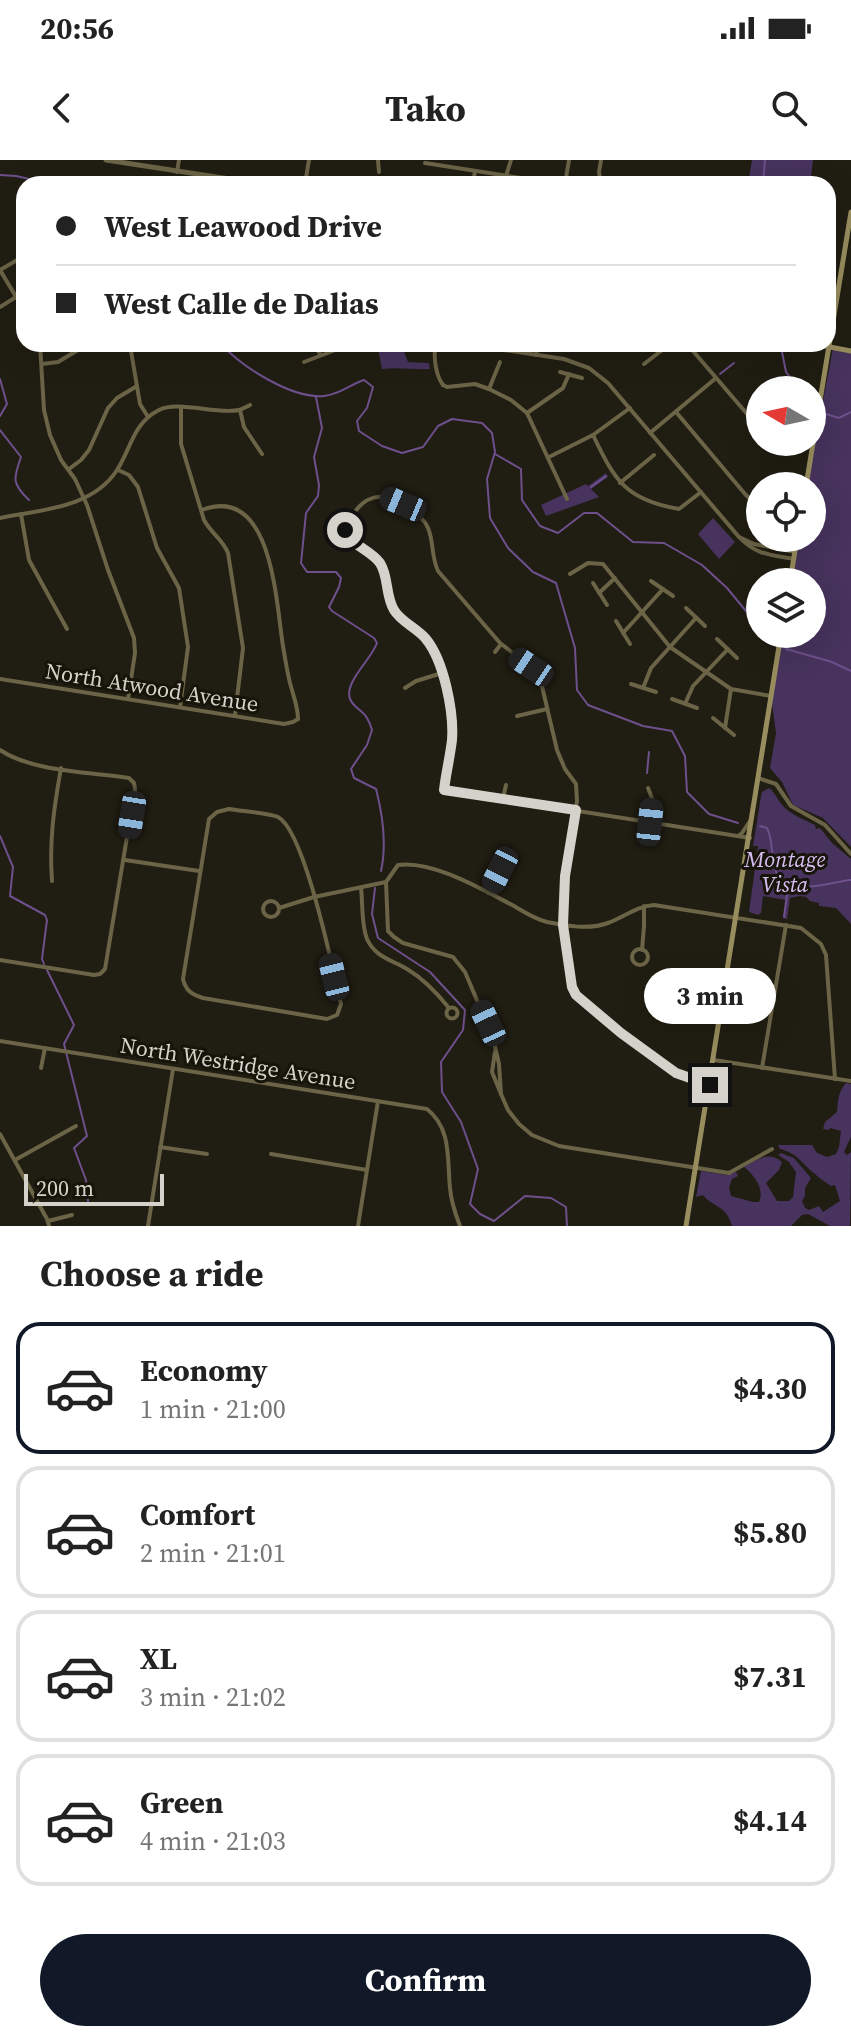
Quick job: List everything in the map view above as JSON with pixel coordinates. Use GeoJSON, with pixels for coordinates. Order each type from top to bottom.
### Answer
{"type":"FeatureCollection","features":[{"type":"Feature","properties":{"kind":"main road"},"geometry":{"type":"LineString","coordinates":[[836,308],[851,212]]}},
{"type":"Feature","properties":{"kind":"main road"},"geometry":{"type":"LineString","coordinates":[[808,472],[829,352]]}},
{"type":"Feature","properties":{"kind":"main road"},"geometry":{"type":"LineString","coordinates":[[792,568],[795,552]]}},
{"type":"Feature","properties":{"kind":"main road"},"geometry":{"type":"LineString","coordinates":[[686,1226],[779,648]]}},
{"type":"Feature","properties":{"kind":"street"},"geometry":{"type":"LineString","coordinates":[[106,160],[205,176]]}},
{"type":"Feature","properties":{"kind":"street"},"geometry":{"type":"LineString","coordinates":[[177,172],[179,160]]}},
{"type":"Feature","properties":{"kind":"street"},"geometry":{"type":"LineString","coordinates":[[378,160],[379,172]]}},
{"type":"Feature","properties":{"kind":"street"},"geometry":{"type":"LineString","coordinates":[[425,163],[448,163],[506,176],[511,160]]}},
{"type":"Feature","properties":{"kind":"street"},"geometry":{"type":"LineString","coordinates":[[474,176],[475,171]]}},
{"type":"Feature","properties":{"kind":"street"},"geometry":{"type":"LineString","coordinates":[[0,270],[16,297],[0,307]]}},
{"type":"Feature","properties":{"kind":"street"},"geometry":{"type":"LineString","coordinates":[[41,352],[44,410],[50,435],[84,499],[134,638],[135,653],[128,699]]}},
{"type":"Feature","properties":{"kind":"street"},"geometry":{"type":"LineString","coordinates":[[42,364],[58,362],[75,352]]}},
{"type":"Feature","properties":{"kind":"street"},"geometry":{"type":"LineString","coordinates":[[131,352],[140,404],[148,417]]}},
{"type":"Feature","properties":{"kind":"street"},"geometry":{"type":"LineString","coordinates":[[304,362],[326,352]]}},
{"type":"Feature","properties":{"kind":"street"},"geometry":{"type":"LineString","coordinates":[[434,352],[442,387],[475,384],[511,400],[527,413],[567,499]]}},
{"type":"Feature","properties":{"kind":"street"},"geometry":{"type":"LineString","coordinates":[[516,352],[564,359],[589,368],[608,383],[739,537],[794,555]]}},
{"type":"Feature","properties":{"kind":"street"},"geometry":{"type":"LineString","coordinates":[[644,364],[660,352]]}},
{"type":"Feature","properties":{"kind":"street"},"geometry":{"type":"LineString","coordinates":[[694,352],[746,413]]}},
{"type":"Feature","properties":{"kind":"street"},"geometry":{"type":"LineString","coordinates":[[489,389],[500,362]]}},
{"type":"Feature","properties":{"kind":"street"},"geometry":{"type":"LineString","coordinates":[[560,372],[582,378]]}},
{"type":"Feature","properties":{"kind":"street"},"geometry":{"type":"LineString","coordinates":[[527,413],[563,388],[569,374]]}},
{"type":"Feature","properties":{"kind":"street"},"geometry":{"type":"LineString","coordinates":[[650,433],[716,378]]}},
{"type":"Feature","properties":{"kind":"street"},"geometry":{"type":"LineString","coordinates":[[69,469],[89,450],[108,408],[117,398],[137,386]]}},
{"type":"Feature","properties":{"kind":"street"},"geometry":{"type":"LineString","coordinates":[[0,518],[63,506],[84,499],[104,486],[118,470],[136,431],[161,408],[240,410],[250,405]]}},
{"type":"Feature","properties":{"kind":"street"},"geometry":{"type":"LineString","coordinates":[[181,407],[181,444],[208,527],[226,547],[234,588],[243,648],[235,715]]}},
{"type":"Feature","properties":{"kind":"street"},"geometry":{"type":"LineString","coordinates":[[549,457],[593,435],[630,408]]}},
{"type":"Feature","properties":{"kind":"street"},"geometry":{"type":"LineString","coordinates":[[240,410],[244,427],[262,454]]}},
{"type":"Feature","properties":{"kind":"street"},"geometry":{"type":"LineString","coordinates":[[676,412],[746,495]]}},
{"type":"Feature","properties":{"kind":"street"},"geometry":{"type":"LineString","coordinates":[[593,435],[607,465],[632,494],[680,510],[701,492]]}},
{"type":"Feature","properties":{"kind":"street"},"geometry":{"type":"LineString","coordinates":[[620,483],[654,455]]}},
{"type":"Feature","properties":{"kind":"street"},"geometry":{"type":"LineString","coordinates":[[118,470],[129,475],[138,487],[157,548],[179,588],[188,655],[180,707]]}},
{"type":"Feature","properties":{"kind":"street"},"geometry":{"type":"LineString","coordinates":[[710,1085],[676,1073],[581,1001],[572,987],[563,925],[565,876],[576,810],[576,784],[560,759],[541,682],[531,667],[501,644],[438,571],[433,560],[428,526],[419,516],[385,496],[365,501],[357,508],[343,533],[370,552],[381,565],[388,599],[396,614],[425,637],[435,652],[442,673],[452,720],[444,790],[503,798],[576,810],[650,822],[750,838]]}},
{"type":"Feature","properties":{"kind":"street"},"geometry":{"type":"LineString","coordinates":[[202,510],[217,506],[231,507],[250,521],[261,537],[274,579],[285,660],[298,719]]}},
{"type":"Feature","properties":{"kind":"street"},"geometry":{"type":"LineString","coordinates":[[21,514],[29,560],[67,629]]}},
{"type":"Feature","properties":{"kind":"street"},"geometry":{"type":"LineString","coordinates":[[570,574],[588,563],[603,564],[670,647],[731,689],[771,696]]}},
{"type":"Feature","properties":{"kind":"street"},"geometry":{"type":"LineString","coordinates":[[599,593],[615,578]]}},
{"type":"Feature","properties":{"kind":"street"},"geometry":{"type":"LineString","coordinates":[[651,581],[673,596]]}},
{"type":"Feature","properties":{"kind":"street"},"geometry":{"type":"LineString","coordinates":[[593,583],[607,605]]}},
{"type":"Feature","properties":{"kind":"street"},"geometry":{"type":"LineString","coordinates":[[623,633],[663,589]]}},
{"type":"Feature","properties":{"kind":"street"},"geometry":{"type":"LineString","coordinates":[[686,608],[705,626]]}},
{"type":"Feature","properties":{"kind":"street"},"geometry":{"type":"LineString","coordinates":[[643,688],[651,668],[696,618]]}},
{"type":"Feature","properties":{"kind":"street"},"geometry":{"type":"LineString","coordinates":[[616,621],[630,644]]}},
{"type":"Feature","properties":{"kind":"street"},"geometry":{"type":"LineString","coordinates":[[717,639],[737,658]]}},
{"type":"Feature","properties":{"kind":"street"},"geometry":{"type":"LineString","coordinates":[[495,652],[501,644]]}},
{"type":"Feature","properties":{"kind":"street"},"geometry":{"type":"LineString","coordinates":[[685,704],[693,686],[728,649]]}},
{"type":"Feature","properties":{"kind":"street"},"geometry":{"type":"LineString","coordinates":[[405,688],[442,673]]}},
{"type":"Feature","properties":{"kind":"street","name":"North Atwood Avenue"},"geometry":{"type":"LineString","coordinates":[[0,679],[284,724],[298,719],[305,721]]}},
{"type":"Feature","properties":{"kind":"street"},"geometry":{"type":"LineString","coordinates":[[631,684],[656,692]]}},
{"type":"Feature","properties":{"kind":"street"},"geometry":{"type":"LineString","coordinates":[[725,728],[731,689]]}},
{"type":"Feature","properties":{"kind":"street"},"geometry":{"type":"LineString","coordinates":[[672,699],[697,708]]}},
{"type":"Feature","properties":{"kind":"street"},"geometry":{"type":"LineString","coordinates":[[517,716],[547,709]]}},
{"type":"Feature","properties":{"kind":"street"},"geometry":{"type":"LineString","coordinates":[[713,718],[734,735]]}},
{"type":"Feature","properties":{"kind":"street"},"geometry":{"type":"LineString","coordinates":[[0,750],[13,759],[36,765],[129,778],[134,781],[135,793],[104,974],[0,960]]}},
{"type":"Feature","properties":{"kind":"street"},"geometry":{"type":"LineString","coordinates":[[52,881],[51,829],[61,768]]}},
{"type":"Feature","properties":{"kind":"street"},"geometry":{"type":"LineString","coordinates":[[758,778],[776,784],[791,806],[825,825],[850,852]]}},
{"type":"Feature","properties":{"kind":"street"},"geometry":{"type":"LineString","coordinates":[[503,798],[506,785]]}},
{"type":"Feature","properties":{"kind":"street"},"geometry":{"type":"LineString","coordinates":[[648,788],[653,801],[650,822]]}},
{"type":"Feature","properties":{"kind":"street"},"geometry":{"type":"LineString","coordinates":[[229,809],[277,817],[285,824],[298,846],[314,897],[341,1004],[337,1015],[327,1019],[203,998],[185,988],[183,979],[199,871],[209,819],[217,812],[229,809]]}},
{"type":"Feature","properties":{"kind":"street"},"geometry":{"type":"LineString","coordinates":[[737,836],[753,816]]}},
{"type":"Feature","properties":{"kind":"street"},"geometry":{"type":"LineString","coordinates":[[125,860],[199,871]]}},
{"type":"Feature","properties":{"kind":"street"},"geometry":{"type":"LineString","coordinates":[[772,1149],[729,1173],[559,1146],[532,1135],[508,1110],[501,1094],[492,1072],[495,1052],[488,1023],[465,972],[453,957],[403,943],[388,931],[386,882],[398,865],[411,863],[461,879],[543,921],[563,925],[595,927],[644,906],[654,905],[801,928],[821,944],[826,955],[835,1079]]}},
{"type":"Feature","properties":{"kind":"street"},"geometry":{"type":"LineString","coordinates":[[488,893],[501,868]]}},
{"type":"Feature","properties":{"kind":"street"},"geometry":{"type":"LineString","coordinates":[[279,908],[314,897],[386,882]]}},
{"type":"Feature","properties":{"kind":"street"},"geometry":{"type":"LineString","coordinates":[[361,888],[363,925],[376,952],[405,968],[435,991],[449,1008]]}},
{"type":"Feature","properties":{"kind":"street"},"geometry":{"type":"LineString","coordinates":[[642,950],[644,906]]}},
{"type":"Feature","properties":{"kind":"street"},"geometry":{"type":"LineString","coordinates":[[762,1068],[786,925]]}},
{"type":"Feature","properties":{"kind":"street","name":"North Westridge Avenue"},"geometry":{"type":"LineString","coordinates":[[0,1041],[427,1109],[442,1126],[450,1191],[460,1226]]}},
{"type":"Feature","properties":{"kind":"street"},"geometry":{"type":"LineString","coordinates":[[41,1068],[45,1048]]}},
{"type":"Feature","properties":{"kind":"street"},"geometry":{"type":"LineString","coordinates":[[714,1060],[851,1081]]}},
{"type":"Feature","properties":{"kind":"street"},"geometry":{"type":"LineString","coordinates":[[148,1226],[173,1069]]}},
{"type":"Feature","properties":{"kind":"street"},"geometry":{"type":"LineString","coordinates":[[358,1226],[378,1101]]}},
{"type":"Feature","properties":{"kind":"street"},"geometry":{"type":"LineString","coordinates":[[15,1160],[76,1126]]}},
{"type":"Feature","properties":{"kind":"street"},"geometry":{"type":"LineString","coordinates":[[0,1134],[3,1146],[15,1160],[48,1224],[72,1215]]}},
{"type":"Feature","properties":{"kind":"street"},"geometry":{"type":"LineString","coordinates":[[160,1147],[207,1154]]}},
{"type":"Feature","properties":{"kind":"street"},"geometry":{"type":"LineString","coordinates":[[271,1154],[367,1170]]}},
{"type":"Feature","properties":{"kind":"green space"},"geometry":{"type":"Polygon","coordinates":[[[752,160],[813,160],[811,176],[749,176],[752,160]]]}},
{"type":"Feature","properties":{"kind":"green space"},"geometry":{"type":"Polygon","coordinates":[[[836,348],[851,350],[851,847],[823,818],[793,805],[782,782],[770,768],[776,733],[771,696],[780,648],[826,648],[826,568],[793,568],[795,552],[826,552],[826,472],[810,472],[813,456],[826,456],[826,385],[832,352],[836,352],[836,348]]]}},
{"type":"Feature","properties":{"kind":"green space"},"geometry":{"type":"Polygon","coordinates":[[[379,352],[404,352],[408,362],[429,363],[430,369],[394,368],[382,369],[379,352]]]}},
{"type":"Feature","properties":{"kind":"green space"},"geometry":{"type":"Polygon","coordinates":[[[606,473],[608,477],[591,489],[599,497],[546,516],[541,505],[586,484],[588,486],[606,473]]]}},
{"type":"Feature","properties":{"kind":"green space"},"geometry":{"type":"Polygon","coordinates":[[[713,518],[735,542],[719,559],[698,534],[713,518]]]}},
{"type":"Feature","properties":{"kind":"green space","name":"Montage Vista"},"geometry":{"type":"Polygon","coordinates":[[[769,788],[785,808],[815,825],[816,829],[820,828],[851,859],[851,924],[836,908],[819,906],[819,903],[800,896],[790,898],[787,919],[783,918],[786,900],[763,896],[761,913],[749,912],[758,846],[753,846],[761,796],[769,788]]]}},
{"type":"Feature","properties":{"kind":"green space"},"geometry":{"type":"Polygon","coordinates":[[[846,1083],[851,1084],[851,1137],[844,1152],[847,1155],[851,1152],[850,1226],[830,1226],[808,1214],[802,1215],[791,1226],[732,1226],[723,1210],[703,1195],[696,1197],[701,1171],[727,1175],[736,1172],[738,1176],[732,1179],[729,1188],[731,1196],[759,1202],[760,1187],[744,1167],[758,1159],[772,1157],[782,1162],[779,1170],[766,1183],[777,1201],[789,1201],[793,1197],[796,1172],[789,1162],[778,1155],[781,1153],[794,1158],[811,1178],[802,1201],[805,1208],[809,1210],[819,1206],[823,1212],[840,1201],[835,1185],[831,1186],[778,1145],[812,1145],[817,1153],[827,1157],[836,1154],[841,1131],[823,1129],[825,1122],[837,1112],[840,1093],[846,1083]]]}},
{"type":"Feature","properties":{"kind":"waterway"},"geometry":{"type":"LineString","coordinates":[[764,176],[765,160]]}},
{"type":"Feature","properties":{"kind":"waterway"},"geometry":{"type":"LineString","coordinates":[[0,175],[16,176]]}},
{"type":"Feature","properties":{"kind":"waterway"},"geometry":{"type":"LineString","coordinates":[[230,352],[268,380],[311,396],[340,392],[364,380],[373,387],[367,408],[357,421],[359,431],[382,446],[402,453],[423,447],[438,426],[452,419],[482,423],[492,433],[495,452],[487,479],[490,518],[508,548],[533,572],[556,583],[575,648],[577,690],[588,705],[643,726],[672,731],[685,756],[687,792],[709,814],[738,823]]}},
{"type":"Feature","properties":{"kind":"waterway"},"geometry":{"type":"LineString","coordinates":[[782,352],[789,376]]}},
{"type":"Feature","properties":{"kind":"waterway"},"geometry":{"type":"LineString","coordinates":[[720,374],[734,363]]}},
{"type":"Feature","properties":{"kind":"waterway"},"geometry":{"type":"LineString","coordinates":[[0,379],[7,404],[0,416]]}},
{"type":"Feature","properties":{"kind":"waterway"},"geometry":{"type":"LineString","coordinates":[[316,397],[322,428],[314,457],[319,485],[318,496],[306,513],[301,563],[307,572],[336,572],[341,578],[329,607],[377,643],[354,678],[349,692],[351,701],[366,716],[372,730],[367,745],[351,769],[354,778],[376,789],[383,830],[381,871]]}},
{"type":"Feature","properties":{"kind":"waterway"},"geometry":{"type":"LineString","coordinates":[[826,414],[839,418],[851,412]]}},
{"type":"Feature","properties":{"kind":"waterway"},"geometry":{"type":"LineString","coordinates":[[0,430],[21,457],[16,481],[19,490],[29,500]]}},
{"type":"Feature","properties":{"kind":"waterway"},"geometry":{"type":"LineString","coordinates":[[495,454],[521,469],[522,500],[540,526],[558,533],[584,513],[597,513],[633,542],[664,543],[702,565],[746,611]]}},
{"type":"Feature","properties":{"kind":"waterway"},"geometry":{"type":"LineString","coordinates":[[591,487],[606,476]]}},
{"type":"Feature","properties":{"kind":"waterway"},"geometry":{"type":"LineString","coordinates":[[786,649],[832,662],[851,671]]}},
{"type":"Feature","properties":{"kind":"waterway"},"geometry":{"type":"LineString","coordinates":[[647,773],[649,752]]}},
{"type":"Feature","properties":{"kind":"waterway"},"geometry":{"type":"LineString","coordinates":[[760,826],[767,828],[774,865],[786,883],[806,887],[851,880]]}},
{"type":"Feature","properties":{"kind":"waterway"},"geometry":{"type":"LineString","coordinates":[[0,836],[13,867],[10,896],[45,915],[47,920],[44,964]]}},
{"type":"Feature","properties":{"kind":"waterway"},"geometry":{"type":"LineString","coordinates":[[784,917],[788,887]]}},
{"type":"Feature","properties":{"kind":"waterway"},"geometry":{"type":"LineString","coordinates":[[375,888],[372,914],[378,938],[430,972],[465,1010],[463,1030],[441,1062],[442,1092],[461,1122],[478,1169],[470,1204],[494,1221],[525,1196],[551,1198],[566,1207],[567,1226]]}},
{"type":"Feature","properties":{"kind":"waterway"},"geometry":{"type":"LineString","coordinates":[[47,970],[74,1025],[64,1044],[87,1136],[74,1148],[86,1180],[88,1201]]}},
{"type":"Feature","properties":{"kind":"route"},"geometry":{"type":"LineString","coordinates":[[345,530],[348,538],[370,552],[381,565],[388,599],[396,614],[425,637],[435,652],[452,720],[444,790],[576,810],[565,876],[563,925],[572,987],[576,995],[676,1073],[710,1085]]}}]}
